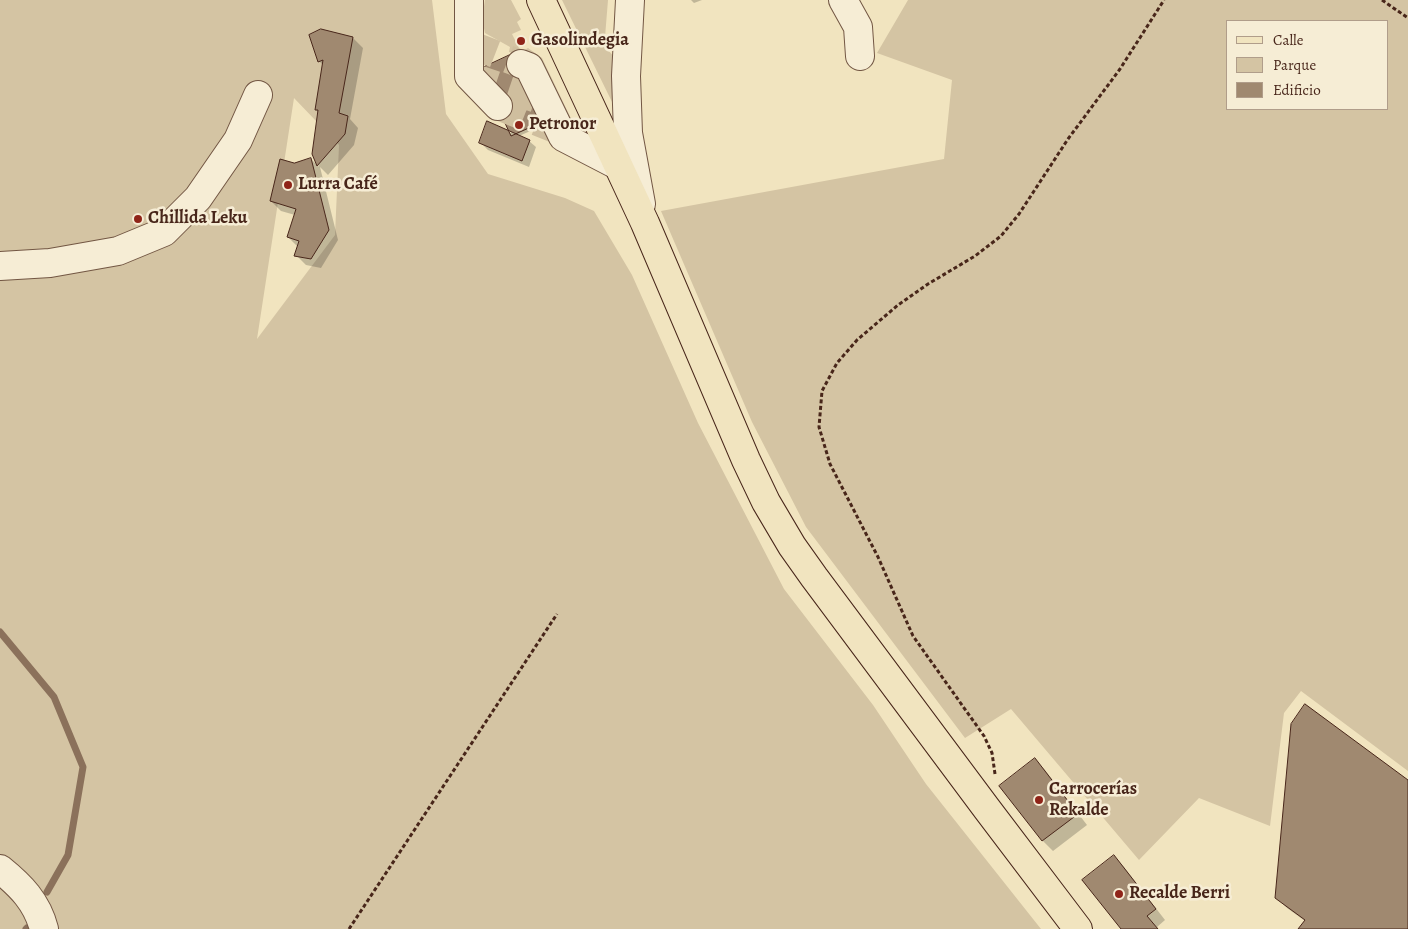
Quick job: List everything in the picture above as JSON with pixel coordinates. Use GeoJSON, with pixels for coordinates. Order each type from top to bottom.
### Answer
{"type":"FeatureCollection","features":[{"type":"Feature","properties":{"kind":"main road"},"geometry":{"type":"LineString","coordinates":[[541,0],[645,223],[746,460],[770,509],[792,546],[814,577],[1078,929]]}},
{"type":"Feature","properties":{"kind":"street"},"geometry":{"type":"LineString","coordinates":[[468,0],[469,76],[498,106]]}},
{"type":"Feature","properties":{"kind":"street"},"geometry":{"type":"LineString","coordinates":[[630,0],[626,76],[628,133],[645,223]]}},
{"type":"Feature","properties":{"kind":"street"},"geometry":{"type":"LineString","coordinates":[[843,0],[858,27],[860,56]]}},
{"type":"Feature","properties":{"kind":"street"},"geometry":{"type":"LineString","coordinates":[[521,64],[529,67],[563,137],[619,166]]}},
{"type":"Feature","properties":{"kind":"street"},"geometry":{"type":"LineString","coordinates":[[0,266],[50,263],[118,251],[164,232],[198,198],[238,140],[258,95]]}},
{"type":"Feature","properties":{"kind":"street"},"geometry":{"type":"LineString","coordinates":[[0,869],[21,886],[40,915],[44,929]]}},
{"type":"Feature","properties":{"kind":"path"},"geometry":{"type":"LineString","coordinates":[[987,809],[995,777],[992,753],[984,736],[913,636],[878,557],[830,464],[819,427],[822,391],[837,363],[857,340],[898,305],[928,284],[975,256],[1001,236],[1019,214],[1068,139],[1120,69],[1164,0]]}},
{"type":"Feature","properties":{"kind":"path"},"geometry":{"type":"LineString","coordinates":[[1382,0],[1408,18]]}},
{"type":"Feature","properties":{"kind":"path"},"geometry":{"type":"LineString","coordinates":[[349,929],[557,614]]}},
{"type":"Feature","properties":{"kind":"green space"},"geometry":{"type":"Polygon","coordinates":[[[0,0],[432,0],[446,114],[488,174],[565,198],[594,211],[632,275],[698,423],[784,589],[873,705],[926,784],[1041,929],[0,929],[0,0]],[[294,98],[257,339],[335,235],[339,145],[294,98]]]}},
{"type":"Feature","properties":{"kind":"green space"},"geometry":{"type":"Polygon","coordinates":[[[485,0],[511,0],[521,19],[517,22],[521,30],[512,34],[521,52],[528,48],[542,58],[577,131],[570,126],[519,54],[509,52],[510,47],[485,33],[482,19],[485,0]]]}},
{"type":"Feature","properties":{"kind":"green space"},"geometry":{"type":"Polygon","coordinates":[[[562,0],[608,0],[605,37],[608,50],[615,58],[614,106],[562,0]]]}},
{"type":"Feature","properties":{"kind":"green space"},"geometry":{"type":"Polygon","coordinates":[[[908,0],[1408,0],[1408,771],[1301,691],[1284,713],[1270,826],[1199,798],[1139,860],[1011,709],[965,738],[806,527],[752,422],[661,211],[944,159],[952,80],[877,53],[908,0]]]}},
{"type":"Feature","properties":{"kind":"building"},"geometry":{"type":"Polygon","coordinates":[[[321,29],[353,37],[339,113],[348,116],[345,134],[317,166],[312,154],[318,110],[315,110],[323,60],[318,62],[309,35],[321,29]]]}},
{"type":"Feature","properties":{"kind":"building"},"geometry":{"type":"Polygon","coordinates":[[[510,55],[542,122],[511,136],[480,69],[510,55]]]}},
{"type":"Feature","properties":{"kind":"building"},"geometry":{"type":"Polygon","coordinates":[[[487,121],[530,140],[522,161],[479,143],[487,121]]]}},
{"type":"Feature","properties":{"kind":"building"},"geometry":{"type":"Polygon","coordinates":[[[311,158],[329,230],[311,259],[294,256],[299,241],[287,237],[296,209],[270,201],[280,159],[294,163],[311,158]]]}},
{"type":"Feature","properties":{"kind":"building"},"geometry":{"type":"Polygon","coordinates":[[[1305,704],[1408,780],[1408,929],[1298,929],[1305,920],[1275,898],[1291,724],[1305,704]]]}},
{"type":"Feature","properties":{"kind":"building","name":"Carrocerías Rekalde"},"geometry":{"type":"Polygon","coordinates":[[[1035,758],[1078,814],[1042,841],[999,786],[1035,758]]]}},
{"type":"Feature","properties":{"kind":"building","name":"Recalde Berri"},"geometry":{"type":"Polygon","coordinates":[[[1114,855],[1156,909],[1147,916],[1158,929],[1121,929],[1082,880],[1114,855]]]}},
{"type":"Feature","properties":{"kind":"waterway"},"geometry":{"type":"LineString","coordinates":[[0,632],[54,697],[83,767],[68,855],[47,892]]}},
{"type":"Feature","properties":{"kind":"tunnel"},"geometry":{"type":"LineString","coordinates":[[469,44],[521,64]]}},
{"type":"Feature","properties":{"kind":"tunnel"},"geometry":{"type":"LineString","coordinates":[[469,76],[546,102]]}},
{"type":"Feature","properties":{"kind":"tunnel"},"geometry":{"type":"LineString","coordinates":[[498,106],[560,131]]}},
{"type":"Feature","properties":{"kind":"place","name":"Gasolindegia"},"geometry":{"type":"Point","coordinates":[521,41]}},
{"type":"Feature","properties":{"kind":"place","name":"Petronor"},"geometry":{"type":"Point","coordinates":[519,125]}},
{"type":"Feature","properties":{"kind":"place","name":"Lurra Café"},"geometry":{"type":"Point","coordinates":[288,185]}},
{"type":"Feature","properties":{"kind":"place","name":"Chillida Leku"},"geometry":{"type":"Point","coordinates":[138,219]}},
{"type":"Feature","properties":{"kind":"place","name":"Carrocerías Rekalde"},"geometry":{"type":"Point","coordinates":[1039,800]}},
{"type":"Feature","properties":{"kind":"place","name":"Recalde Berri"},"geometry":{"type":"Point","coordinates":[1119,894]}}]}
